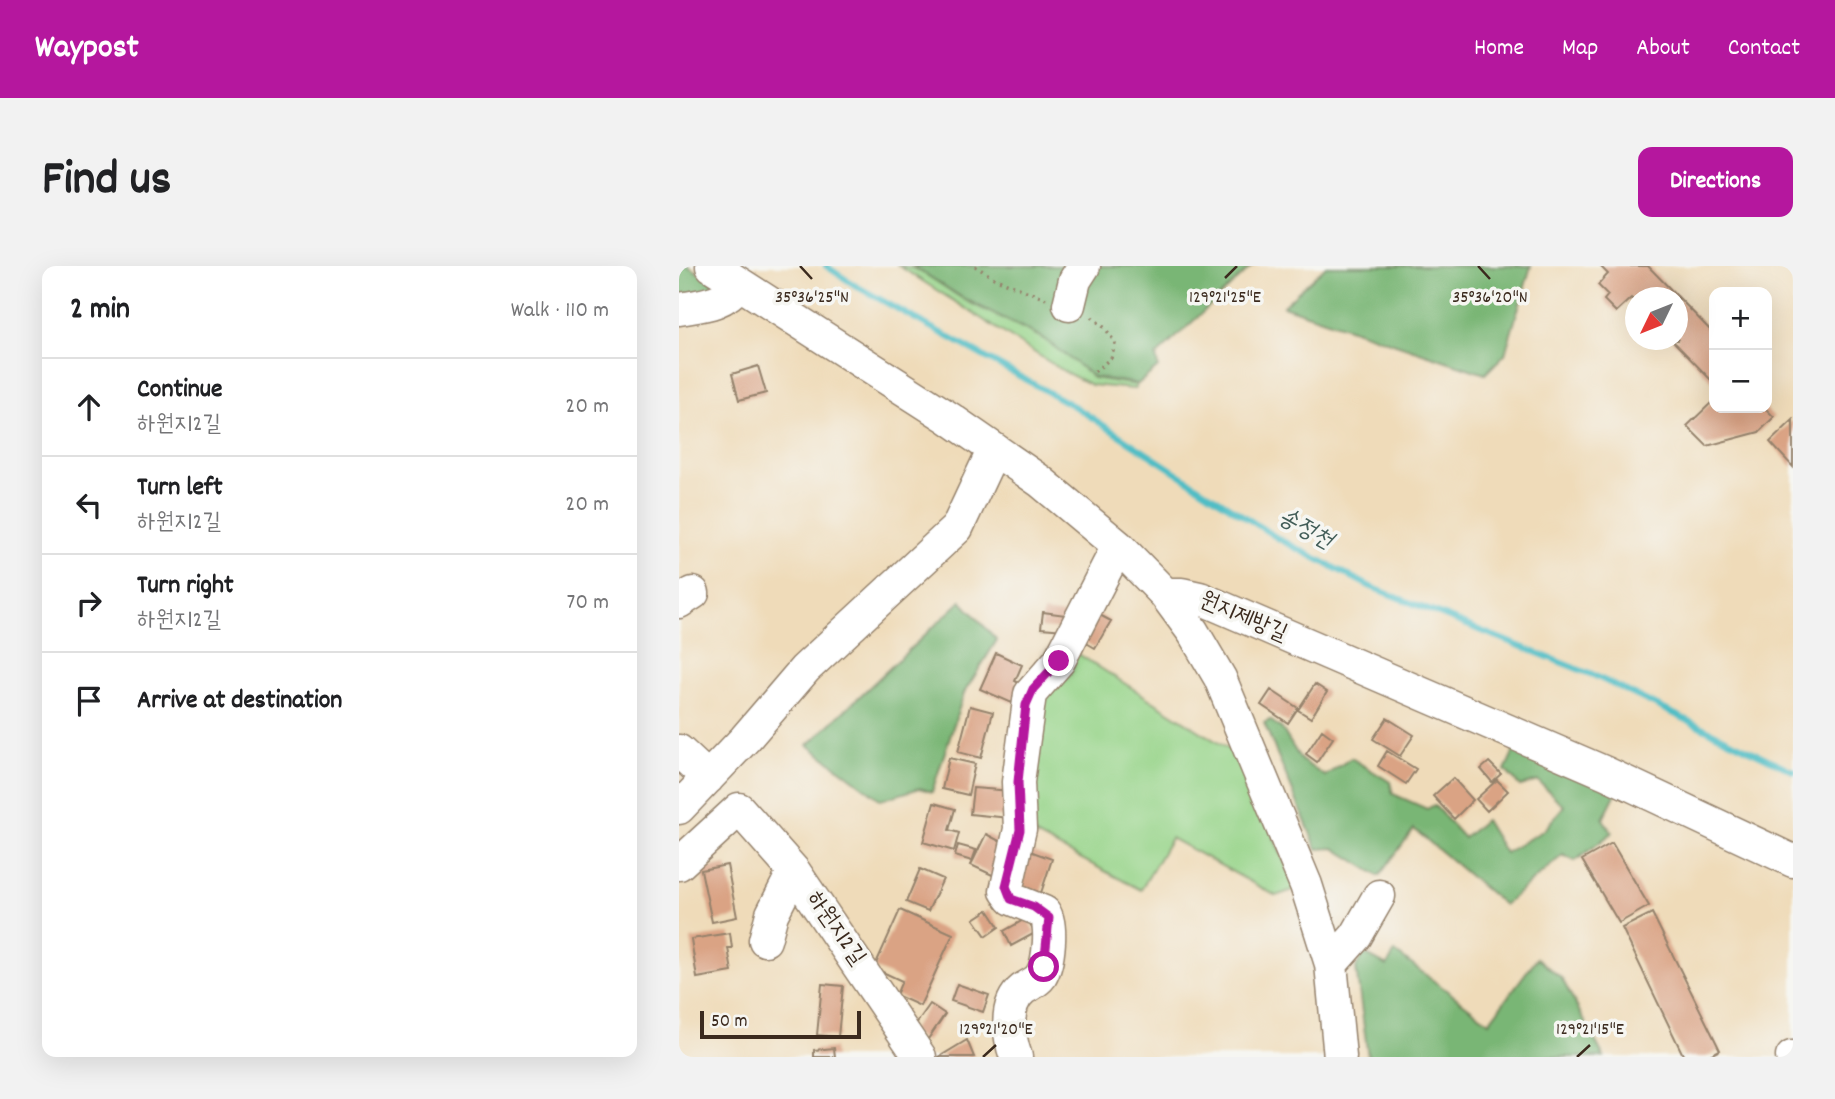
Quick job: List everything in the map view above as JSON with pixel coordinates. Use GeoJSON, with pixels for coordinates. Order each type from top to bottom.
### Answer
{"type":"FeatureCollection","features":[{"type":"Feature","properties":{"kind":"street"},"geometry":{"type":"LineString","coordinates":[[712,266],[1040,481],[1118,546],[1165,594],[1193,632],[1220,678],[1306,885],[1331,964],[1335,1050]]}},
{"type":"Feature","properties":{"kind":"street"},"geometry":{"type":"LineString","coordinates":[[1069,306],[1075,280],[1084,266]]}},
{"type":"Feature","properties":{"kind":"street"},"geometry":{"type":"LineString","coordinates":[[679,309],[719,301],[730,295],[739,284]]}},
{"type":"Feature","properties":{"kind":"street"},"geometry":{"type":"LineString","coordinates":[[679,808],[805,669],[957,528],[994,449]]}},
{"type":"Feature","properties":{"kind":"street"},"geometry":{"type":"LineString","coordinates":[[1016,1057],[1009,1029],[1010,1014],[1015,998],[1041,976],[1050,925],[1044,912],[1011,899],[1006,891],[1020,830],[1018,782],[1026,705],[1033,689],[1059,661],[1118,546]]}},
{"type":"Feature","properties":{"kind":"street","name":"원지제방길"},"geometry":{"type":"LineString","coordinates":[[1165,594],[1200,598],[1606,773],[1793,861]]}},
{"type":"Feature","properties":{"kind":"street"},"geometry":{"type":"LineString","coordinates":[[679,751],[708,778]]}},
{"type":"Feature","properties":{"kind":"street","name":"하원지2길"},"geometry":{"type":"LineString","coordinates":[[679,864],[739,809],[794,871],[919,1057]]}},
{"type":"Feature","properties":{"kind":"street"},"geometry":{"type":"LineString","coordinates":[[765,940],[772,914],[794,871]]}},
{"type":"Feature","properties":{"kind":"street"},"geometry":{"type":"LineString","coordinates":[[1331,964],[1356,936],[1379,896]]}},
{"type":"Feature","properties":{"kind":"green space"},"geometry":{"type":"Polygon","coordinates":[[[679,266],[688,266],[719,286],[679,302],[679,266]]]}},
{"type":"Feature","properties":{"kind":"green space"},"geometry":{"type":"Polygon","coordinates":[[[899,266],[924,274],[965,300],[1033,333],[1066,353],[1093,378],[1137,385],[1134,389],[1091,385],[1065,372],[899,266]]]}},
{"type":"Feature","properties":{"kind":"green space"},"geometry":{"type":"Polygon","coordinates":[[[913,266],[1252,266],[1156,356],[1158,367],[1138,384],[1094,377],[1040,336],[963,298],[913,266]]]}},
{"type":"Feature","properties":{"kind":"green space"},"geometry":{"type":"Polygon","coordinates":[[[1326,266],[1531,266],[1505,354],[1485,374],[1283,306],[1326,266]]]}},
{"type":"Feature","properties":{"kind":"green space"},"geometry":{"type":"Polygon","coordinates":[[[961,601],[997,640],[964,693],[932,792],[920,788],[881,800],[808,745],[961,601]]]}},
{"type":"Feature","properties":{"kind":"green space"},"geometry":{"type":"Polygon","coordinates":[[[1072,650],[1239,756],[1296,889],[1276,896],[1171,838],[1141,890],[1026,830],[1030,707],[1072,650]]]}},
{"type":"Feature","properties":{"kind":"green space"},"geometry":{"type":"Polygon","coordinates":[[[1270,720],[1282,729],[1301,760],[1325,776],[1351,758],[1390,782],[1393,794],[1427,809],[1434,805],[1464,838],[1485,820],[1505,853],[1544,830],[1564,806],[1538,781],[1520,786],[1505,770],[1518,742],[1618,789],[1603,819],[1612,833],[1575,861],[1563,855],[1504,905],[1414,829],[1379,876],[1334,848],[1317,849],[1264,723],[1270,720]]]}},
{"type":"Feature","properties":{"kind":"green space"},"geometry":{"type":"Polygon","coordinates":[[[1395,952],[1489,1022],[1537,958],[1562,979],[1604,1057],[1368,1057],[1356,968],[1363,953],[1387,966],[1395,952]]]}},
{"type":"Feature","properties":{"kind":"building"},"geometry":{"type":"Polygon","coordinates":[[[1600,266],[1648,266],[1668,287],[1625,287],[1625,304],[1616,312],[1604,300],[1608,295],[1598,285],[1608,274],[1600,266]]]}},
{"type":"Feature","properties":{"kind":"building"},"geometry":{"type":"Polygon","coordinates":[[[1688,307],[1709,329],[1709,378],[1682,350],[1688,350],[1688,307]]]}},
{"type":"Feature","properties":{"kind":"building"},"geometry":{"type":"Polygon","coordinates":[[[758,366],[766,393],[739,400],[732,374],[758,366]]]}},
{"type":"Feature","properties":{"kind":"building"},"geometry":{"type":"Polygon","coordinates":[[[1709,405],[1709,413],[1770,413],[1774,417],[1759,432],[1707,446],[1687,426],[1709,405]]]}},
{"type":"Feature","properties":{"kind":"building"},"geometry":{"type":"Polygon","coordinates":[[[1793,420],[1793,467],[1770,442],[1793,420]]]}},
{"type":"Feature","properties":{"kind":"building"},"geometry":{"type":"Polygon","coordinates":[[[1043,612],[1066,615],[1065,630],[1041,628],[1043,612]]]}},
{"type":"Feature","properties":{"kind":"building"},"geometry":{"type":"Polygon","coordinates":[[[1094,612],[1111,621],[1095,648],[1078,638],[1094,612]]]}},
{"type":"Feature","properties":{"kind":"building"},"geometry":{"type":"Polygon","coordinates":[[[996,653],[1022,665],[1015,681],[1021,684],[1012,703],[980,689],[996,653]]]}},
{"type":"Feature","properties":{"kind":"building"},"geometry":{"type":"Polygon","coordinates":[[[1315,684],[1327,692],[1311,718],[1298,710],[1315,684]]]}},
{"type":"Feature","properties":{"kind":"building"},"geometry":{"type":"Polygon","coordinates":[[[1271,690],[1298,708],[1288,723],[1261,705],[1271,690]]]}},
{"type":"Feature","properties":{"kind":"building"},"geometry":{"type":"Polygon","coordinates":[[[970,706],[993,712],[981,758],[958,752],[970,706]]]}},
{"type":"Feature","properties":{"kind":"building"},"geometry":{"type":"Polygon","coordinates":[[[1387,718],[1414,735],[1400,756],[1373,739],[1387,718]]]}},
{"type":"Feature","properties":{"kind":"building"},"geometry":{"type":"Polygon","coordinates":[[[1322,730],[1333,738],[1317,762],[1306,754],[1322,730]]]}},
{"type":"Feature","properties":{"kind":"building"},"geometry":{"type":"Polygon","coordinates":[[[1387,751],[1416,769],[1406,784],[1378,766],[1387,751]]]}},
{"type":"Feature","properties":{"kind":"building"},"geometry":{"type":"Polygon","coordinates":[[[949,758],[975,764],[968,795],[942,789],[949,758]]]}},
{"type":"Feature","properties":{"kind":"building"},"geometry":{"type":"Polygon","coordinates":[[[1489,762],[1501,774],[1492,782],[1481,769],[1489,762]]]}},
{"type":"Feature","properties":{"kind":"building"},"geometry":{"type":"Polygon","coordinates":[[[1453,778],[1473,800],[1454,819],[1433,796],[1453,778]]]}},
{"type":"Feature","properties":{"kind":"building"},"geometry":{"type":"Polygon","coordinates":[[[1497,780],[1508,791],[1487,811],[1476,799],[1497,780]]]}},
{"type":"Feature","properties":{"kind":"building"},"geometry":{"type":"Polygon","coordinates":[[[973,788],[1012,791],[1009,818],[970,814],[973,788]]]}},
{"type":"Feature","properties":{"kind":"building"},"geometry":{"type":"Polygon","coordinates":[[[934,803],[955,809],[949,830],[959,833],[954,851],[923,842],[934,803]]]}},
{"type":"Feature","properties":{"kind":"building"},"geometry":{"type":"Polygon","coordinates":[[[986,834],[1011,847],[1001,879],[971,865],[986,834]]]}},
{"type":"Feature","properties":{"kind":"building"},"geometry":{"type":"Polygon","coordinates":[[[1612,843],[1649,906],[1619,923],[1582,860],[1612,843]]]}},
{"type":"Feature","properties":{"kind":"building"},"geometry":{"type":"Polygon","coordinates":[[[958,845],[976,850],[972,861],[955,856],[958,845]]]}},
{"type":"Feature","properties":{"kind":"building"},"geometry":{"type":"Polygon","coordinates":[[[1030,851],[1052,859],[1041,893],[1019,885],[1030,851]]]}},
{"type":"Feature","properties":{"kind":"building"},"geometry":{"type":"Polygon","coordinates":[[[727,865],[737,917],[712,922],[701,870],[727,865]]]}},
{"type":"Feature","properties":{"kind":"building"},"geometry":{"type":"Polygon","coordinates":[[[920,869],[943,879],[928,911],[906,902],[920,869]]]}},
{"type":"Feature","properties":{"kind":"building"},"geometry":{"type":"Polygon","coordinates":[[[900,910],[953,934],[920,1006],[896,995],[902,981],[874,968],[900,910]]]}},
{"type":"Feature","properties":{"kind":"building"},"geometry":{"type":"Polygon","coordinates":[[[988,910],[999,927],[986,936],[974,919],[988,910]]]}},
{"type":"Feature","properties":{"kind":"building"},"geometry":{"type":"Polygon","coordinates":[[[1652,913],[1720,1050],[1706,1057],[1684,1057],[1622,928],[1652,913]]]}},
{"type":"Feature","properties":{"kind":"building"},"geometry":{"type":"Polygon","coordinates":[[[1027,918],[1035,933],[1011,946],[1004,931],[1027,918]]]}},
{"type":"Feature","properties":{"kind":"building"},"geometry":{"type":"Polygon","coordinates":[[[730,933],[732,948],[728,948],[732,972],[697,978],[691,939],[730,933]]]}},
{"type":"Feature","properties":{"kind":"building"},"geometry":{"type":"Polygon","coordinates":[[[822,984],[843,986],[838,1037],[817,1035],[822,984]]]}},
{"type":"Feature","properties":{"kind":"building"},"geometry":{"type":"Polygon","coordinates":[[[957,984],[989,995],[983,1012],[951,1001],[957,984]]]}},
{"type":"Feature","properties":{"kind":"building"},"geometry":{"type":"Polygon","coordinates":[[[930,1004],[945,1014],[926,1042],[911,1031],[930,1004]]]}},
{"type":"Feature","properties":{"kind":"building"},"geometry":{"type":"Polygon","coordinates":[[[967,1040],[974,1057],[939,1057],[967,1040]]]}},
{"type":"Feature","properties":{"kind":"building"},"geometry":{"type":"Polygon","coordinates":[[[834,1048],[835,1057],[814,1057],[814,1050],[834,1048]]]}},
{"type":"Feature","properties":{"kind":"waterway","name":"송정천"},"geometry":{"type":"LineString","coordinates":[[826,266],[856,286],[1077,408],[1279,539],[1371,587],[1595,676],[1793,771]]}},
{"type":"Feature","properties":{"kind":"route"},"geometry":{"type":"LineString","coordinates":[[1044,967],[1049,918],[1044,912],[1011,899],[1006,886],[1020,830],[1018,782],[1026,705],[1033,689],[1059,661]]}}]}
